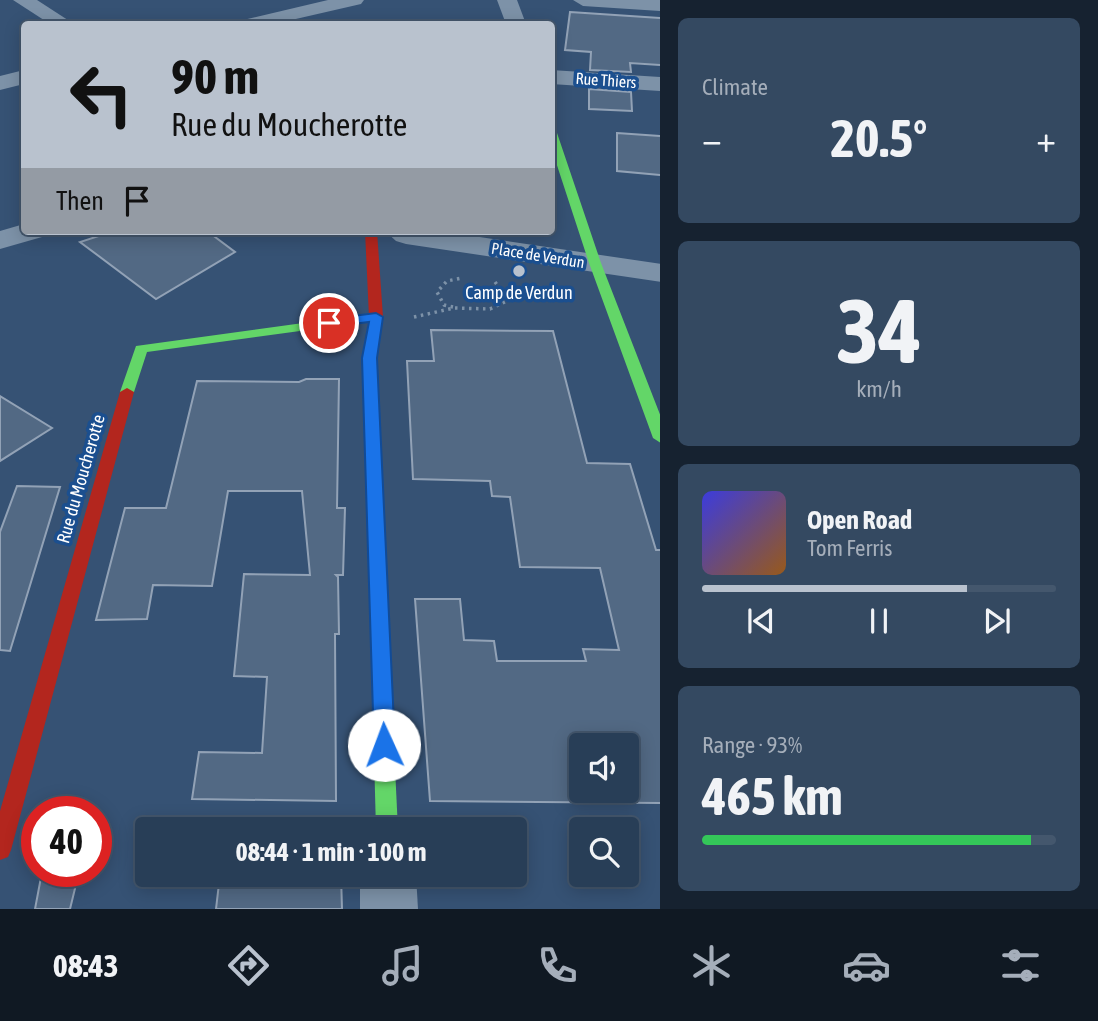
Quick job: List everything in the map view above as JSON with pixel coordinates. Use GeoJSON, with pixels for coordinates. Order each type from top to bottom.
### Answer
{"type":"FeatureCollection","features":[{"type":"Feature","properties":{"kind":"street"},"geometry":{"type":"LineString","coordinates":[[23,0],[59,21]]}},
{"type":"Feature","properties":{"kind":"street"},"geometry":{"type":"LineString","coordinates":[[263,21],[354,0]]}},
{"type":"Feature","properties":{"kind":"street"},"geometry":{"type":"LineString","coordinates":[[501,0],[507,0],[515,21]]}},
{"type":"Feature","properties":{"kind":"street"},"geometry":{"type":"LineString","coordinates":[[583,0],[660,5]]}},
{"type":"Feature","properties":{"kind":"street","name":"Rue Thiers"},"geometry":{"type":"LineString","coordinates":[[555,77],[660,85]]}},
{"type":"Feature","properties":{"kind":"street"},"geometry":{"type":"LineString","coordinates":[[0,83],[21,78]]}},
{"type":"Feature","properties":{"kind":"street"},"geometry":{"type":"LineString","coordinates":[[555,142],[599,275],[660,438]]}},
{"type":"Feature","properties":{"kind":"street"},"geometry":{"type":"LineString","coordinates":[[0,240],[21,234]]}},
{"type":"Feature","properties":{"kind":"street"},"geometry":{"type":"LineString","coordinates":[[371,235],[376,321],[370,358],[387,817]]}},
{"type":"Feature","properties":{"kind":"street","name":"Place de Verdun"},"geometry":{"type":"LineString","coordinates":[[406,235],[599,275],[660,273]]}},
{"type":"Feature","properties":{"kind":"street","name":"Rue du Moucherotte"},"geometry":{"type":"LineString","coordinates":[[0,850],[113,436],[141,349],[376,321]]}},
{"type":"Feature","properties":{"kind":"street"},"geometry":{"type":"LineString","coordinates":[[388,887],[389,909]]}},
{"type":"Feature","properties":{"kind":"path"},"geometry":{"type":"LineString","coordinates":[[376,321],[454,308],[490,309],[509,300],[599,275]]}},
{"type":"Feature","properties":{"kind":"path"},"geometry":{"type":"LineString","coordinates":[[454,308],[444,305],[437,292],[447,281],[469,277]]}},
{"type":"Feature","properties":{"kind":"path"},"geometry":{"type":"LineString","coordinates":[[483,279],[496,282],[509,300]]}},
{"type":"Feature","properties":{"kind":"building"},"geometry":{"type":"Polygon","coordinates":[[[570,12],[660,18],[660,65],[630,63],[631,72],[590,70],[591,52],[565,50],[570,12]]]}},
{"type":"Feature","properties":{"kind":"building"},"geometry":{"type":"Polygon","coordinates":[[[589,89],[631,92],[632,111],[589,109],[589,89]]]}},
{"type":"Feature","properties":{"kind":"building"},"geometry":{"type":"Polygon","coordinates":[[[617,133],[660,136],[660,175],[617,171],[617,133]]]}},
{"type":"Feature","properties":{"kind":"building"},"geometry":{"type":"Polygon","coordinates":[[[102,235],[212,235],[235,252],[156,299],[80,242],[102,235]]]}},
{"type":"Feature","properties":{"kind":"building"},"geometry":{"type":"Polygon","coordinates":[[[431,330],[553,331],[587,463],[630,464],[656,550],[660,550],[660,803],[639,803],[639,733],[569,733],[569,802],[430,801],[415,599],[460,599],[464,640],[494,641],[497,661],[586,661],[583,649],[619,650],[600,568],[520,567],[510,497],[492,496],[490,481],[413,479],[407,361],[434,361],[431,330]]]}},
{"type":"Feature","properties":{"kind":"building"},"geometry":{"type":"Polygon","coordinates":[[[306,379],[339,379],[337,508],[345,508],[343,575],[336,575],[339,634],[335,634],[336,801],[192,799],[199,752],[262,753],[267,677],[234,676],[244,574],[310,575],[302,491],[228,491],[212,586],[153,585],[147,619],[96,620],[125,508],[166,508],[197,381],[299,382],[306,379]]]}},
{"type":"Feature","properties":{"kind":"building"},"geometry":{"type":"Polygon","coordinates":[[[0,396],[52,428],[0,461],[0,396]]]}},
{"type":"Feature","properties":{"kind":"building"},"geometry":{"type":"Polygon","coordinates":[[[17,486],[60,487],[10,651],[0,650],[0,532],[17,486]]]}},
{"type":"Feature","properties":{"kind":"building"},"geometry":{"type":"Polygon","coordinates":[[[39,887],[75,887],[70,909],[35,909],[39,887]]]}},
{"type":"Feature","properties":{"kind":"building"},"geometry":{"type":"Polygon","coordinates":[[[219,887],[341,887],[342,909],[216,909],[219,887]]]}},
{"type":"Feature","properties":{"kind":"traffic: fast"},"geometry":{"type":"LineString","coordinates":[[555,142],[595,263],[660,435]]}},
{"type":"Feature","properties":{"kind":"traffic: fast"},"geometry":{"type":"LineString","coordinates":[[127,392],[141,349],[376,317]]}},
{"type":"Feature","properties":{"kind":"traffic: fast"},"geometry":{"type":"LineString","coordinates":[[380,643],[387,817]]}},
{"type":"Feature","properties":{"kind":"traffic: jam"},"geometry":{"type":"LineString","coordinates":[[371,235],[376,317],[370,358],[380,643]]}},
{"type":"Feature","properties":{"kind":"traffic: jam"},"geometry":{"type":"LineString","coordinates":[[0,850],[127,392]]}},
{"type":"Feature","properties":{"kind":"place","name":"Camp de Verdun"},"geometry":{"type":"Point","coordinates":[519,271]}},
{"type":"Feature","properties":{"kind":"route"},"geometry":{"type":"LineString","coordinates":[[329,323],[376,317],[370,358],[384,745]]}}]}
